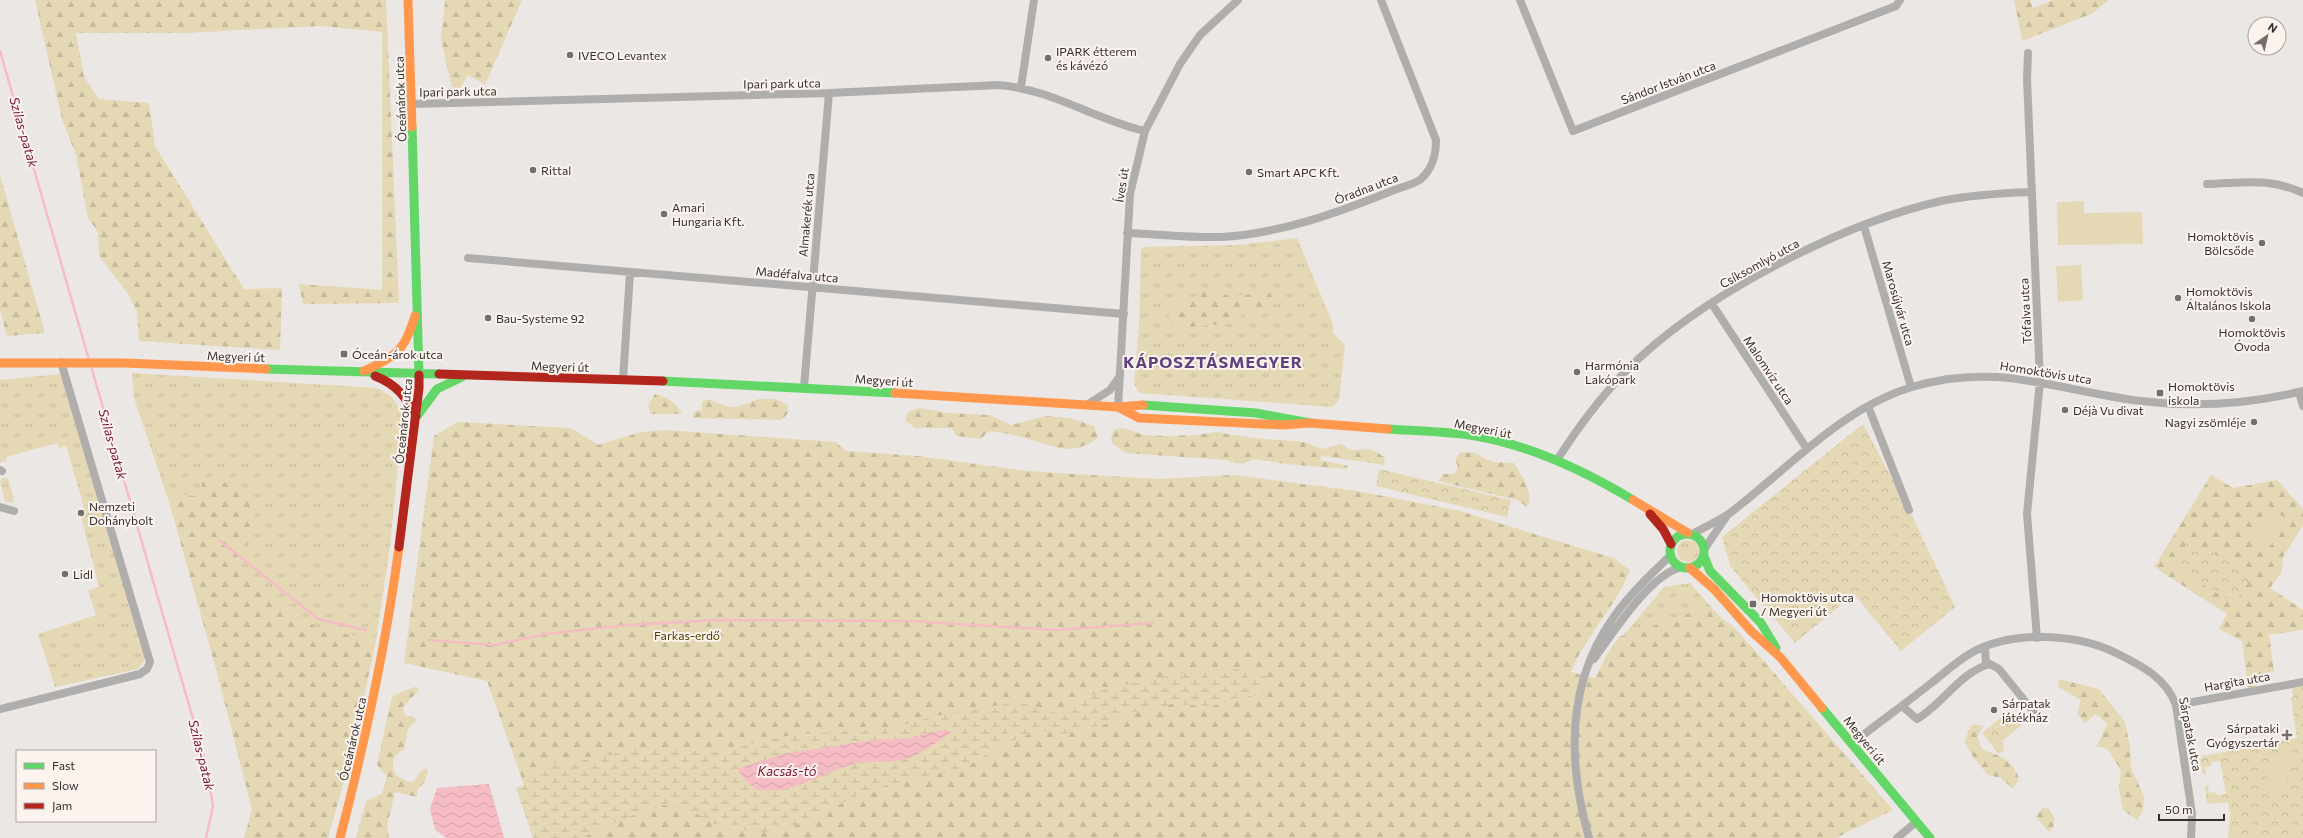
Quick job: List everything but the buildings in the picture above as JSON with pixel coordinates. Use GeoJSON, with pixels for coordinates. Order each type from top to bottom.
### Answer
{"type":"FeatureCollection","features":[{"type":"Feature","properties":{"kind":"main road","name":"Óceánárok utca"},"geometry":{"type":"LineString","coordinates":[[340,838],[365,742],[390,621],[420,374],[408,0]]}},
{"type":"Feature","properties":{"kind":"main road"},"geometry":{"type":"LineString","coordinates":[[363,372],[401,351],[406,345],[418,308]]}},
{"type":"Feature","properties":{"kind":"main road","name":"Megyeri út"},"geometry":{"type":"LineString","coordinates":[[0,364],[71,362],[804,387],[1118,407],[1141,404],[1284,416],[1310,423]]}},
{"type":"Feature","properties":{"kind":"main road"},"geometry":{"type":"LineString","coordinates":[[363,372],[384,378],[396,384],[402,390],[416,416],[437,389],[462,377],[475,375]]}},
{"type":"Feature","properties":{"kind":"main road","name":"Megyeri út"},"geometry":{"type":"LineString","coordinates":[[1118,407],[1139,418],[1283,425],[1310,423],[1475,436],[1507,443],[1557,460],[1612,487],[1690,534],[1701,539],[1710,571],[1761,623],[1781,658]]}},
{"type":"Feature","properties":{"kind":"main road","name":"Megyeri út"},"geometry":{"type":"LineString","coordinates":[[1639,503],[1663,529],[1672,544]]}},
{"type":"Feature","properties":{"kind":"main road"},"geometry":{"type":"LineString","coordinates":[[1671,556],[1672,544],[1678,536],[1690,534]]}},
{"type":"Feature","properties":{"kind":"main road"},"geometry":{"type":"LineString","coordinates":[[1686,568],[1699,564],[1704,552]]}},
{"type":"Feature","properties":{"kind":"main road","name":"Megyeri út"},"geometry":{"type":"LineString","coordinates":[[1671,556],[1675,563],[1686,568],[1714,589],[1751,631],[1781,658],[1853,743],[1930,838]]}},
{"type":"Feature","properties":{"kind":"street"},"geometry":{"type":"LineString","coordinates":[[1021,87],[1034,0]]}},
{"type":"Feature","properties":{"kind":"street","name":"Íves út"},"geometry":{"type":"LineString","coordinates":[[1118,407],[1130,194],[1145,130],[1180,64],[1200,35],[1238,0]]}},
{"type":"Feature","properties":{"kind":"street","name":"Óradna utca"},"geometry":{"type":"LineString","coordinates":[[1127,233],[1222,237],[1257,232],[1298,223],[1358,205],[1420,180],[1433,161],[1436,140],[1381,0]]}},
{"type":"Feature","properties":{"kind":"street","name":"Sándor István utca"},"geometry":{"type":"LineString","coordinates":[[1520,0],[1573,131],[1896,6],[1900,0]]}},
{"type":"Feature","properties":{"kind":"street","name":"Tófalva utca"},"geometry":{"type":"LineString","coordinates":[[2028,53],[2027,80],[2031,192],[2040,381],[2026,514],[2037,638]]}},
{"type":"Feature","properties":{"kind":"street","name":"Ipari park utca"},"geometry":{"type":"LineString","coordinates":[[412,104],[829,93],[998,85],[1021,87],[1050,95],[1076,108],[1145,130]]}},
{"type":"Feature","properties":{"kind":"street","name":"Almakerék utca"},"geometry":{"type":"LineString","coordinates":[[804,387],[829,93]]}},
{"type":"Feature","properties":{"kind":"street"},"geometry":{"type":"LineString","coordinates":[[2207,184],[2263,181],[2284,184],[2303,193]]}},
{"type":"Feature","properties":{"kind":"street","name":"Csíksomlyó utca"},"geometry":{"type":"LineString","coordinates":[[1557,460],[1587,417],[1626,371],[1670,334],[1712,304],[1784,261],[1864,226],[1942,201],[1986,194],[2031,192]]}},
{"type":"Feature","properties":{"kind":"street","name":"Marosújvár utca"},"geometry":{"type":"LineString","coordinates":[[1864,226],[1911,387]]}},
{"type":"Feature","properties":{"kind":"street","name":"Madéfalva utca"},"geometry":{"type":"LineString","coordinates":[[468,258],[1124,314]]}},
{"type":"Feature","properties":{"kind":"street"},"geometry":{"type":"LineString","coordinates":[[623,380],[630,273]]}},
{"type":"Feature","properties":{"kind":"street","name":"Malomvíz utca"},"geometry":{"type":"LineString","coordinates":[[1712,304],[1808,449]]}},
{"type":"Feature","properties":{"kind":"street"},"geometry":{"type":"LineString","coordinates":[[0,709],[140,674],[147,669],[150,662],[61,362]]}},
{"type":"Feature","properties":{"kind":"street"},"geometry":{"type":"LineString","coordinates":[[1088,404],[1110,390],[1121,375]]}},
{"type":"Feature","properties":{"kind":"street","name":"Homoktövis utca"},"geometry":{"type":"LineString","coordinates":[[1690,534],[1729,514],[1808,449],[1842,423],[1868,406],[1911,387],[1945,379],[1979,376],[2040,381],[2140,401],[2176,404],[2219,405],[2244,402],[2301,391]]}},
{"type":"Feature","properties":{"kind":"street"},"geometry":{"type":"LineString","coordinates":[[2301,391],[2303,406]]}},
{"type":"Feature","properties":{"kind":"street"},"geometry":{"type":"LineString","coordinates":[[1868,406],[1909,510]]}},
{"type":"Feature","properties":{"kind":"street"},"geometry":{"type":"LineString","coordinates":[[0,507],[14,511]]}},
{"type":"Feature","properties":{"kind":"street","name":"Homoktövis utca"},"geometry":{"type":"LineString","coordinates":[[1704,552],[1729,514]]}},
{"type":"Feature","properties":{"kind":"street"},"geometry":{"type":"LineString","coordinates":[[1589,838],[1579,800],[1574,758],[1577,714],[1586,672],[1592,653],[1612,619],[1631,596],[1671,556]]}},
{"type":"Feature","properties":{"kind":"street"},"geometry":{"type":"LineString","coordinates":[[1586,672],[1638,600],[1667,573],[1686,568]]}},
{"type":"Feature","properties":{"kind":"street","name":"Sárpatak utca"},"geometry":{"type":"LineString","coordinates":[[1853,743],[1971,653],[2002,641],[2037,638],[2079,639],[2110,650],[2147,669],[2162,681],[2172,694],[2176,705],[2192,814],[2191,838]]}},
{"type":"Feature","properties":{"kind":"street"},"geometry":{"type":"LineString","coordinates":[[1985,647],[1986,665]]}},
{"type":"Feature","properties":{"kind":"street"},"geometry":{"type":"LineString","coordinates":[[1902,706],[1917,720],[1967,676],[1990,664],[1998,669],[2033,711]]}},
{"type":"Feature","properties":{"kind":"street","name":"Hargita utca"},"geometry":{"type":"LineString","coordinates":[[2176,705],[2303,682]]}},
{"type":"Feature","properties":{"kind":"street"},"geometry":{"type":"LineString","coordinates":[[1897,838],[1916,822]]}},
{"type":"Feature","properties":{"kind":"green space"},"geometry":{"type":"Polygon","coordinates":[[[35,0],[386,0],[399,303],[303,304],[299,284],[382,290],[382,32],[321,26],[185,33],[76,33],[84,77],[99,99],[149,103],[155,146],[244,289],[282,288],[280,350],[139,341],[137,312],[129,295],[99,256],[98,232],[88,218],[76,155],[62,119],[35,0]]]}},
{"type":"Feature","properties":{"kind":"green space"},"geometry":{"type":"Polygon","coordinates":[[[445,0],[522,0],[485,85],[468,75],[460,88],[452,87],[441,40],[445,0]]]}},
{"type":"Feature","properties":{"kind":"green space"},"geometry":{"type":"Polygon","coordinates":[[[2014,0],[2030,0],[2033,8],[2053,0],[2109,0],[2091,14],[2022,41],[2014,0]]]}},
{"type":"Feature","properties":{"kind":"green space"},"geometry":{"type":"Polygon","coordinates":[[[0,175],[45,333],[7,336],[0,310],[0,175]]]}},
{"type":"Feature","properties":{"kind":"green space"},"geometry":{"type":"Polygon","coordinates":[[[2084,201],[2084,213],[2142,212],[2143,244],[2058,245],[2057,202],[2084,201]]]}},
{"type":"Feature","properties":{"kind":"green space"},"geometry":{"type":"Polygon","coordinates":[[[1297,238],[1333,324],[1333,334],[1345,344],[1339,400],[1333,407],[1140,393],[1137,390],[1134,383],[1139,324],[1141,250],[1143,247],[1239,245],[1297,238]]]}},
{"type":"Feature","properties":{"kind":"green space"},"geometry":{"type":"Polygon","coordinates":[[[2081,265],[2083,300],[2058,302],[2056,266],[2081,265]]]}},
{"type":"Feature","properties":{"kind":"green space"},"geometry":{"type":"Polygon","coordinates":[[[1205,290],[1231,296],[1270,293],[1275,303],[1268,314],[1247,312],[1228,324],[1197,326],[1183,329],[1173,325],[1168,316],[1176,303],[1189,300],[1205,290]]]}},
{"type":"Feature","properties":{"kind":"green space"},"geometry":{"type":"Polygon","coordinates":[[[132,373],[378,388],[392,397],[403,414],[390,546],[376,641],[319,628],[280,605],[240,575],[238,552],[247,544],[216,477],[203,478],[200,498],[178,494],[169,502],[134,398],[132,373]]]}},
{"type":"Feature","properties":{"kind":"green space"},"geometry":{"type":"Polygon","coordinates":[[[61,374],[145,659],[138,669],[55,687],[38,634],[96,615],[88,590],[99,587],[81,516],[86,514],[66,446],[59,448],[57,443],[6,457],[7,461],[0,463],[0,380],[61,374]]]}},
{"type":"Feature","properties":{"kind":"green space"},"geometry":{"type":"Polygon","coordinates":[[[655,394],[663,396],[671,401],[682,414],[651,414],[648,406],[655,394]]]}},
{"type":"Feature","properties":{"kind":"green space"},"geometry":{"type":"Polygon","coordinates":[[[708,399],[728,407],[737,407],[759,399],[775,399],[788,405],[788,413],[782,420],[692,418],[695,411],[702,410],[702,402],[708,399]]]}},
{"type":"Feature","properties":{"kind":"green space"},"geometry":{"type":"Polygon","coordinates":[[[920,408],[948,413],[990,415],[1011,425],[1046,416],[1070,418],[1094,426],[1098,438],[1079,448],[1071,449],[1054,447],[1016,436],[989,431],[981,439],[956,436],[952,428],[915,428],[905,420],[908,412],[920,408]]]}},
{"type":"Feature","properties":{"kind":"green space","name":"Farkas-erdő"},"geometry":{"type":"Polygon","coordinates":[[[458,422],[571,428],[598,445],[641,432],[666,430],[836,442],[846,451],[918,456],[1027,471],[1157,479],[1234,475],[1357,491],[1460,511],[1613,558],[1630,570],[1617,596],[1577,659],[1571,672],[1595,678],[1606,656],[1619,637],[1707,607],[1735,628],[1893,810],[1836,838],[543,838],[487,681],[404,663],[434,436],[458,422]]]}},
{"type":"Feature","properties":{"kind":"green space"},"geometry":{"type":"Polygon","coordinates":[[[1863,424],[1915,522],[1955,607],[1901,651],[1854,594],[1795,643],[1730,566],[1722,537],[1863,424]]]}},
{"type":"Feature","properties":{"kind":"green space"},"geometry":{"type":"Polygon","coordinates":[[[1123,428],[1144,435],[1165,436],[1196,435],[1216,432],[1254,438],[1304,442],[1322,449],[1341,444],[1351,450],[1372,450],[1384,457],[1385,465],[1322,456],[1320,460],[1348,466],[1347,469],[1286,464],[1254,459],[1242,464],[1225,460],[1126,453],[1112,443],[1111,438],[1114,430],[1123,428]]]}},
{"type":"Feature","properties":{"kind":"green space"},"geometry":{"type":"Polygon","coordinates":[[[1461,452],[1475,453],[1492,462],[1514,463],[1528,490],[1529,502],[1527,507],[1517,500],[1438,481],[1444,474],[1454,474],[1458,467],[1455,459],[1461,452]]]}},
{"type":"Feature","properties":{"kind":"green space"},"geometry":{"type":"Polygon","coordinates":[[[1379,469],[1511,500],[1507,517],[1376,486],[1379,469]]]}},
{"type":"Feature","properties":{"kind":"green space"},"geometry":{"type":"Polygon","coordinates":[[[2211,475],[2233,488],[2277,480],[2303,509],[2303,525],[2283,557],[2282,571],[2270,588],[2303,610],[2303,630],[2269,635],[2274,671],[2266,673],[2264,680],[2256,683],[2257,688],[2248,690],[2242,641],[2219,629],[2227,614],[2154,567],[2211,475]],[[2174,568],[2235,603],[2251,575],[2174,568]]]}},
{"type":"Feature","properties":{"kind":"green space"},"geometry":{"type":"Polygon","coordinates":[[[4,477],[8,479],[14,500],[12,503],[5,501],[0,481],[4,477]]]}},
{"type":"Feature","properties":{"kind":"green space"},"geometry":{"type":"Polygon","coordinates":[[[203,477],[216,477],[244,495],[256,517],[247,544],[238,552],[240,575],[280,605],[319,628],[376,641],[351,756],[328,838],[244,838],[252,810],[215,665],[169,502],[178,494],[200,497],[203,477]]]}},
{"type":"Feature","properties":{"kind":"green space"},"geometry":{"type":"Polygon","coordinates":[[[2269,506],[2288,520],[2267,550],[2248,537],[2269,506]]]}},
{"type":"Feature","properties":{"kind":"green space"},"geometry":{"type":"Polygon","coordinates":[[[1688,540],[1696,543],[1699,551],[1696,559],[1688,562],[1680,559],[1677,551],[1680,543],[1688,540]]]}},
{"type":"Feature","properties":{"kind":"green space"},"geometry":{"type":"Polygon","coordinates":[[[2189,540],[2252,575],[2235,603],[2173,568],[2189,540]]]}},
{"type":"Feature","properties":{"kind":"green space"},"geometry":{"type":"Polygon","coordinates":[[[1690,583],[1720,617],[1707,607],[1623,636],[1664,587],[1690,583]]]}},
{"type":"Feature","properties":{"kind":"green space"},"geometry":{"type":"Polygon","coordinates":[[[1240,669],[1267,676],[1262,694],[1234,699],[1212,706],[1172,704],[1153,710],[1130,712],[1118,721],[1063,734],[1040,730],[1009,742],[966,767],[868,790],[803,823],[760,833],[714,824],[692,811],[663,805],[620,820],[582,838],[533,838],[516,788],[531,782],[536,772],[548,764],[595,759],[634,748],[712,752],[791,735],[891,728],[935,716],[1017,702],[1058,713],[1103,689],[1183,673],[1240,669]],[[940,730],[911,738],[873,740],[783,754],[738,770],[824,775],[854,764],[875,760],[896,761],[952,732],[940,730]]]}},
{"type":"Feature","properties":{"kind":"green space"},"geometry":{"type":"Polygon","coordinates":[[[2059,679],[2099,689],[2125,722],[2130,746],[2131,768],[2144,796],[2143,811],[2137,820],[2123,810],[2119,788],[2121,770],[2107,749],[2097,746],[2107,724],[2096,714],[2085,723],[2077,713],[2081,700],[2058,687],[2059,679]]]}},
{"type":"Feature","properties":{"kind":"green space"},"geometry":{"type":"Polygon","coordinates":[[[2303,686],[2303,838],[2228,838],[2230,813],[2228,802],[2207,804],[2205,786],[2208,785],[2209,793],[2216,792],[2217,795],[2226,794],[2220,761],[2211,762],[2212,766],[2205,767],[2206,774],[2203,774],[2200,760],[2203,756],[2297,738],[2291,698],[2293,697],[2292,687],[2303,686]]]}},
{"type":"Feature","properties":{"kind":"green space"},"geometry":{"type":"Polygon","coordinates":[[[416,687],[419,690],[403,707],[405,716],[414,717],[416,720],[408,729],[404,749],[395,757],[393,767],[396,775],[408,782],[414,781],[421,771],[426,768],[428,772],[425,781],[418,789],[417,797],[395,792],[387,826],[389,838],[356,838],[366,801],[382,794],[387,776],[377,765],[391,700],[394,695],[416,687]]]}},
{"type":"Feature","properties":{"kind":"green space"},"geometry":{"type":"Polygon","coordinates":[[[2010,710],[2022,725],[2002,741],[2004,750],[1999,754],[1982,733],[2010,710]]]}},
{"type":"Feature","properties":{"kind":"green space"},"geometry":{"type":"Polygon","coordinates":[[[1973,724],[1983,726],[1977,737],[1982,749],[2005,759],[2013,767],[2019,778],[2013,789],[2001,778],[1988,775],[1973,757],[1965,743],[1968,731],[1973,724]]]}},
{"type":"Feature","properties":{"kind":"green space"},"geometry":{"type":"Polygon","coordinates":[[[2277,755],[2294,762],[2282,792],[2265,785],[2277,755]]]}},
{"type":"Feature","properties":{"kind":"green space"},"geometry":{"type":"Polygon","coordinates":[[[2043,807],[2049,809],[2055,819],[2053,828],[2049,832],[2036,817],[2043,807]]]}},
{"type":"Feature","properties":{"kind":"water","name":"Kacsás-tó"},"geometry":{"type":"Polygon","coordinates":[[[940,730],[952,731],[933,745],[911,757],[896,761],[864,762],[853,764],[807,782],[783,789],[756,789],[746,781],[737,769],[783,754],[873,740],[911,738],[940,730]]]}},
{"type":"Feature","properties":{"kind":"water"},"geometry":{"type":"Polygon","coordinates":[[[489,784],[504,838],[447,838],[435,830],[430,809],[437,788],[489,784]]]}},
{"type":"Feature","properties":{"kind":"waterway","name":"Szilas-patak"},"geometry":{"type":"LineString","coordinates":[[0,51],[89,360]]}},
{"type":"Feature","properties":{"kind":"waterway","name":"Szilas-patak"},"geometry":{"type":"LineString","coordinates":[[91,366],[206,764],[213,806],[206,838]]}},
{"type":"Feature","properties":{"kind":"waterway"},"geometry":{"type":"LineString","coordinates":[[219,540],[318,619],[366,630]]}},
{"type":"Feature","properties":{"kind":"waterway"},"geometry":{"type":"LineString","coordinates":[[429,640],[494,645],[546,634],[628,625],[718,620],[909,621],[1057,630],[1153,623]]}},
{"type":"Feature","properties":{"kind":"traffic: fast"},"geometry":{"type":"LineString","coordinates":[[412,127],[419,375]]}},
{"type":"Feature","properties":{"kind":"traffic: fast"},"geometry":{"type":"LineString","coordinates":[[266,369],[439,374]]}},
{"type":"Feature","properties":{"kind":"traffic: fast"},"geometry":{"type":"LineString","coordinates":[[417,416],[437,389],[462,377]]}},
{"type":"Feature","properties":{"kind":"traffic: fast"},"geometry":{"type":"LineString","coordinates":[[663,381],[895,393]]}},
{"type":"Feature","properties":{"kind":"traffic: fast"},"geometry":{"type":"LineString","coordinates":[[1143,405],[1256,413],[1310,423]]}},
{"type":"Feature","properties":{"kind":"traffic: fast"},"geometry":{"type":"LineString","coordinates":[[1388,429],[1465,434],[1497,440],[1558,461],[1596,479],[1633,500]]}},
{"type":"Feature","properties":{"kind":"traffic: fast"},"geometry":{"type":"LineString","coordinates":[[1684,534],[1690,534],[1694,535],[1701,541],[1704,551],[1703,558],[1697,565],[1690,568],[1684,568],[1680,567],[1673,561],[1670,554],[1670,548],[1671,544],[1677,537],[1684,534]]}},
{"type":"Feature","properties":{"kind":"traffic: fast"},"geometry":{"type":"LineString","coordinates":[[1704,556],[1710,571],[1761,623],[1776,648]]}},
{"type":"Feature","properties":{"kind":"traffic: fast"},"geometry":{"type":"LineString","coordinates":[[1822,708],[1930,838]]}},
{"type":"Feature","properties":{"kind":"traffic: slow"},"geometry":{"type":"LineString","coordinates":[[408,0],[412,127]]}},
{"type":"Feature","properties":{"kind":"traffic: slow"},"geometry":{"type":"LineString","coordinates":[[364,371],[384,361],[398,351],[407,338],[415,316]]}},
{"type":"Feature","properties":{"kind":"traffic: slow"},"geometry":{"type":"LineString","coordinates":[[0,363],[125,363],[266,369]]}},
{"type":"Feature","properties":{"kind":"traffic: slow"},"geometry":{"type":"LineString","coordinates":[[895,393],[1118,407],[1143,405]]}},
{"type":"Feature","properties":{"kind":"traffic: slow"},"geometry":{"type":"LineString","coordinates":[[1118,407],[1139,418],[1283,425],[1310,423],[1388,429]]}},
{"type":"Feature","properties":{"kind":"traffic: slow"},"geometry":{"type":"LineString","coordinates":[[1633,500],[1688,533]]}},
{"type":"Feature","properties":{"kind":"traffic: slow"},"geometry":{"type":"LineString","coordinates":[[340,838],[374,693],[388,620],[399,547]]}},
{"type":"Feature","properties":{"kind":"traffic: slow"},"geometry":{"type":"LineString","coordinates":[[1690,568],[1714,589],[1751,631],[1781,658],[1822,708]]}},
{"type":"Feature","properties":{"kind":"traffic: jam"},"geometry":{"type":"LineString","coordinates":[[439,374],[663,381]]}},
{"type":"Feature","properties":{"kind":"traffic: jam"},"geometry":{"type":"LineString","coordinates":[[399,547],[419,388],[419,375]]}},
{"type":"Feature","properties":{"kind":"traffic: jam"},"geometry":{"type":"LineString","coordinates":[[375,376],[395,387],[404,397],[416,416]]}},
{"type":"Feature","properties":{"kind":"traffic: jam"},"geometry":{"type":"LineString","coordinates":[[1650,514],[1663,529],[1671,544]]}},
{"type":"Feature","properties":{"kind":"place","name":"IVECO Levantex"},"geometry":{"type":"Point","coordinates":[570,55]}},
{"type":"Feature","properties":{"kind":"place","name":"IPARK étterem és kávézó"},"geometry":{"type":"Point","coordinates":[1048,58]}},
{"type":"Feature","properties":{"kind":"place","name":"Rittal"},"geometry":{"type":"Point","coordinates":[533,170]}},
{"type":"Feature","properties":{"kind":"place","name":"Smart APC Kft."},"geometry":{"type":"Point","coordinates":[1249,172]}},
{"type":"Feature","properties":{"kind":"place","name":"Amari Hungaria Kft."},"geometry":{"type":"Point","coordinates":[664,214]}},
{"type":"Feature","properties":{"kind":"place","name":"Homoktövis Bölcsőde"},"geometry":{"type":"Point","coordinates":[2262,243]}},
{"type":"Feature","properties":{"kind":"place","name":"Homoktövis Általános Iskola"},"geometry":{"type":"Point","coordinates":[2178,298]}},
{"type":"Feature","properties":{"kind":"place","name":"Bau-Systeme 92"},"geometry":{"type":"Point","coordinates":[488,318]}},
{"type":"Feature","properties":{"kind":"place","name":"Homoktövis Óvoda"},"geometry":{"type":"Point","coordinates":[2252,319]}},
{"type":"Feature","properties":{"kind":"place","name":"Óceán-árok utca"},"geometry":{"type":"Point","coordinates":[344,354]}},
{"type":"Feature","properties":{"kind":"place","name":"Harmónia Lakópark"},"geometry":{"type":"Point","coordinates":[1577,372]}},
{"type":"Feature","properties":{"kind":"place","name":"Homoktövis iskola"},"geometry":{"type":"Point","coordinates":[2160,393]}},
{"type":"Feature","properties":{"kind":"place","name":"Déjà Vu divat"},"geometry":{"type":"Point","coordinates":[2065,410]}},
{"type":"Feature","properties":{"kind":"place","name":"Nagyi zsömléje"},"geometry":{"type":"Point","coordinates":[2254,422]}},
{"type":"Feature","properties":{"kind":"place","name":"Nemzeti Dohánybolt"},"geometry":{"type":"Point","coordinates":[81,513]}},
{"type":"Feature","properties":{"kind":"place","name":"Lidl"},"geometry":{"type":"Point","coordinates":[65,574]}},
{"type":"Feature","properties":{"kind":"place","name":"Homoktövis utca / Megyeri út"},"geometry":{"type":"Point","coordinates":[1753,604]}},
{"type":"Feature","properties":{"kind":"place","name":"Sárpatak játékház"},"geometry":{"type":"Point","coordinates":[1994,710]}},
{"type":"Feature","properties":{"kind":"place","name":"Sárpataki Gyógyszertár"},"geometry":{"type":"Point","coordinates":[2287,735]}},
{"type":"Feature","properties":{"kind":"district","name":"KÁPOSZTÁSMEGYER"},"geometry":{"type":"Point","coordinates":[1213,361]}}]}
